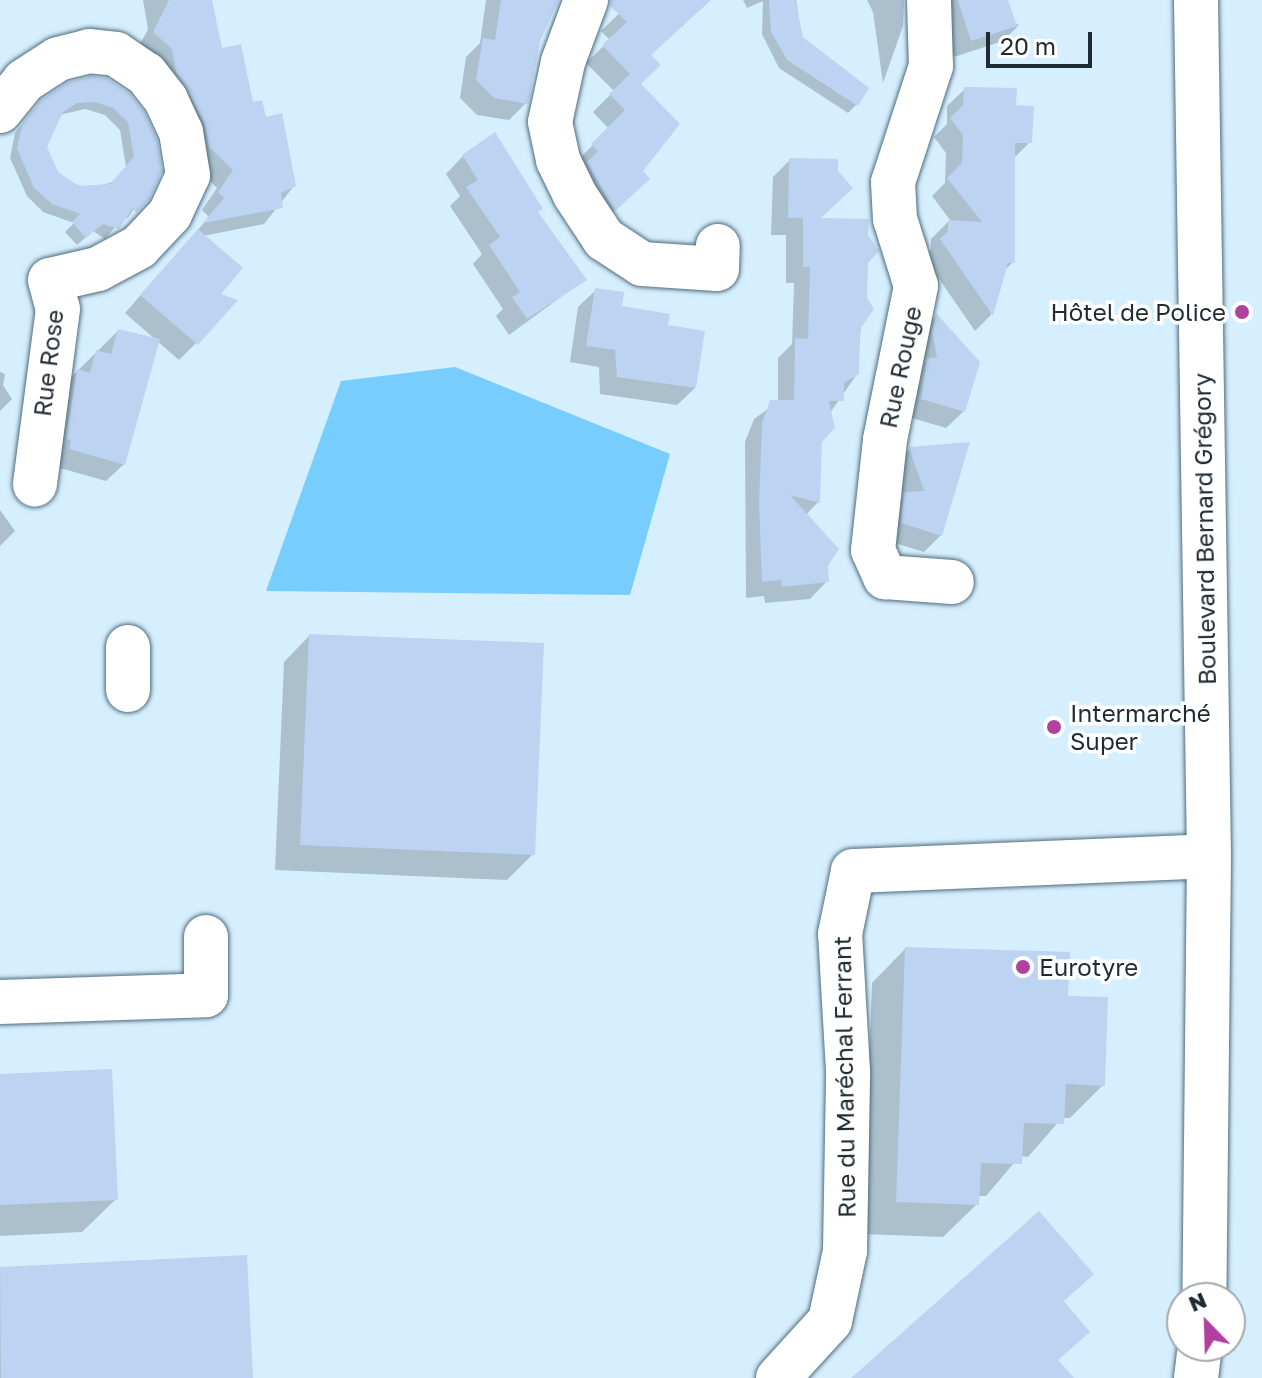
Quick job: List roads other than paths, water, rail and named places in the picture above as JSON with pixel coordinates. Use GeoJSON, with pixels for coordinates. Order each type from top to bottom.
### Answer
{"type":"FeatureCollection","features":[{"type":"Feature","properties":{"kind":"street"},"geometry":{"type":"LineString","coordinates":[[586,0],[563,62],[550,122],[558,160],[575,195],[604,239],[642,264],[717,269],[718,246]]}},
{"type":"Feature","properties":{"kind":"street","name":"Rue Rouge"},"geometry":{"type":"LineString","coordinates":[[929,0],[931,66],[893,182],[895,219],[916,286],[885,440],[873,550],[885,577],[952,582]]}},
{"type":"Feature","properties":{"kind":"street","name":"Boulevard Bernard Grégory"},"geometry":{"type":"LineString","coordinates":[[1196,0],[1209,856],[1204,1282]]}},
{"type":"Feature","properties":{"kind":"street","name":"Rue Rose"},"geometry":{"type":"LineString","coordinates":[[0,111],[24,81],[58,59],[89,51],[116,54],[146,74],[166,100],[181,132],[188,175],[170,214],[139,247],[98,269],[50,280],[58,309],[35,484]]}},
{"type":"Feature","properties":{"kind":"street"},"geometry":{"type":"LineString","coordinates":[[128,647],[128,690]]}},
{"type":"Feature","properties":{"kind":"street","name":"Rue du Maréchal Ferrant"},"geometry":{"type":"LineString","coordinates":[[778,1378],[830,1321],[845,1251],[848,1071],[840,934],[853,871],[1209,856]]}},
{"type":"Feature","properties":{"kind":"street"},"geometry":{"type":"LineString","coordinates":[[0,1002],[206,995],[206,937]]}},
{"type":"Feature","properties":{"kind":"place","name":"Hôtel de Police"},"geometry":{"type":"Point","coordinates":[1242,312]}},
{"type":"Feature","properties":{"kind":"place","name":"Intermarché Super"},"geometry":{"type":"Point","coordinates":[1054,727]}},
{"type":"Feature","properties":{"kind":"place","name":"Eurotyre"},"geometry":{"type":"Point","coordinates":[1023,967]}}]}
